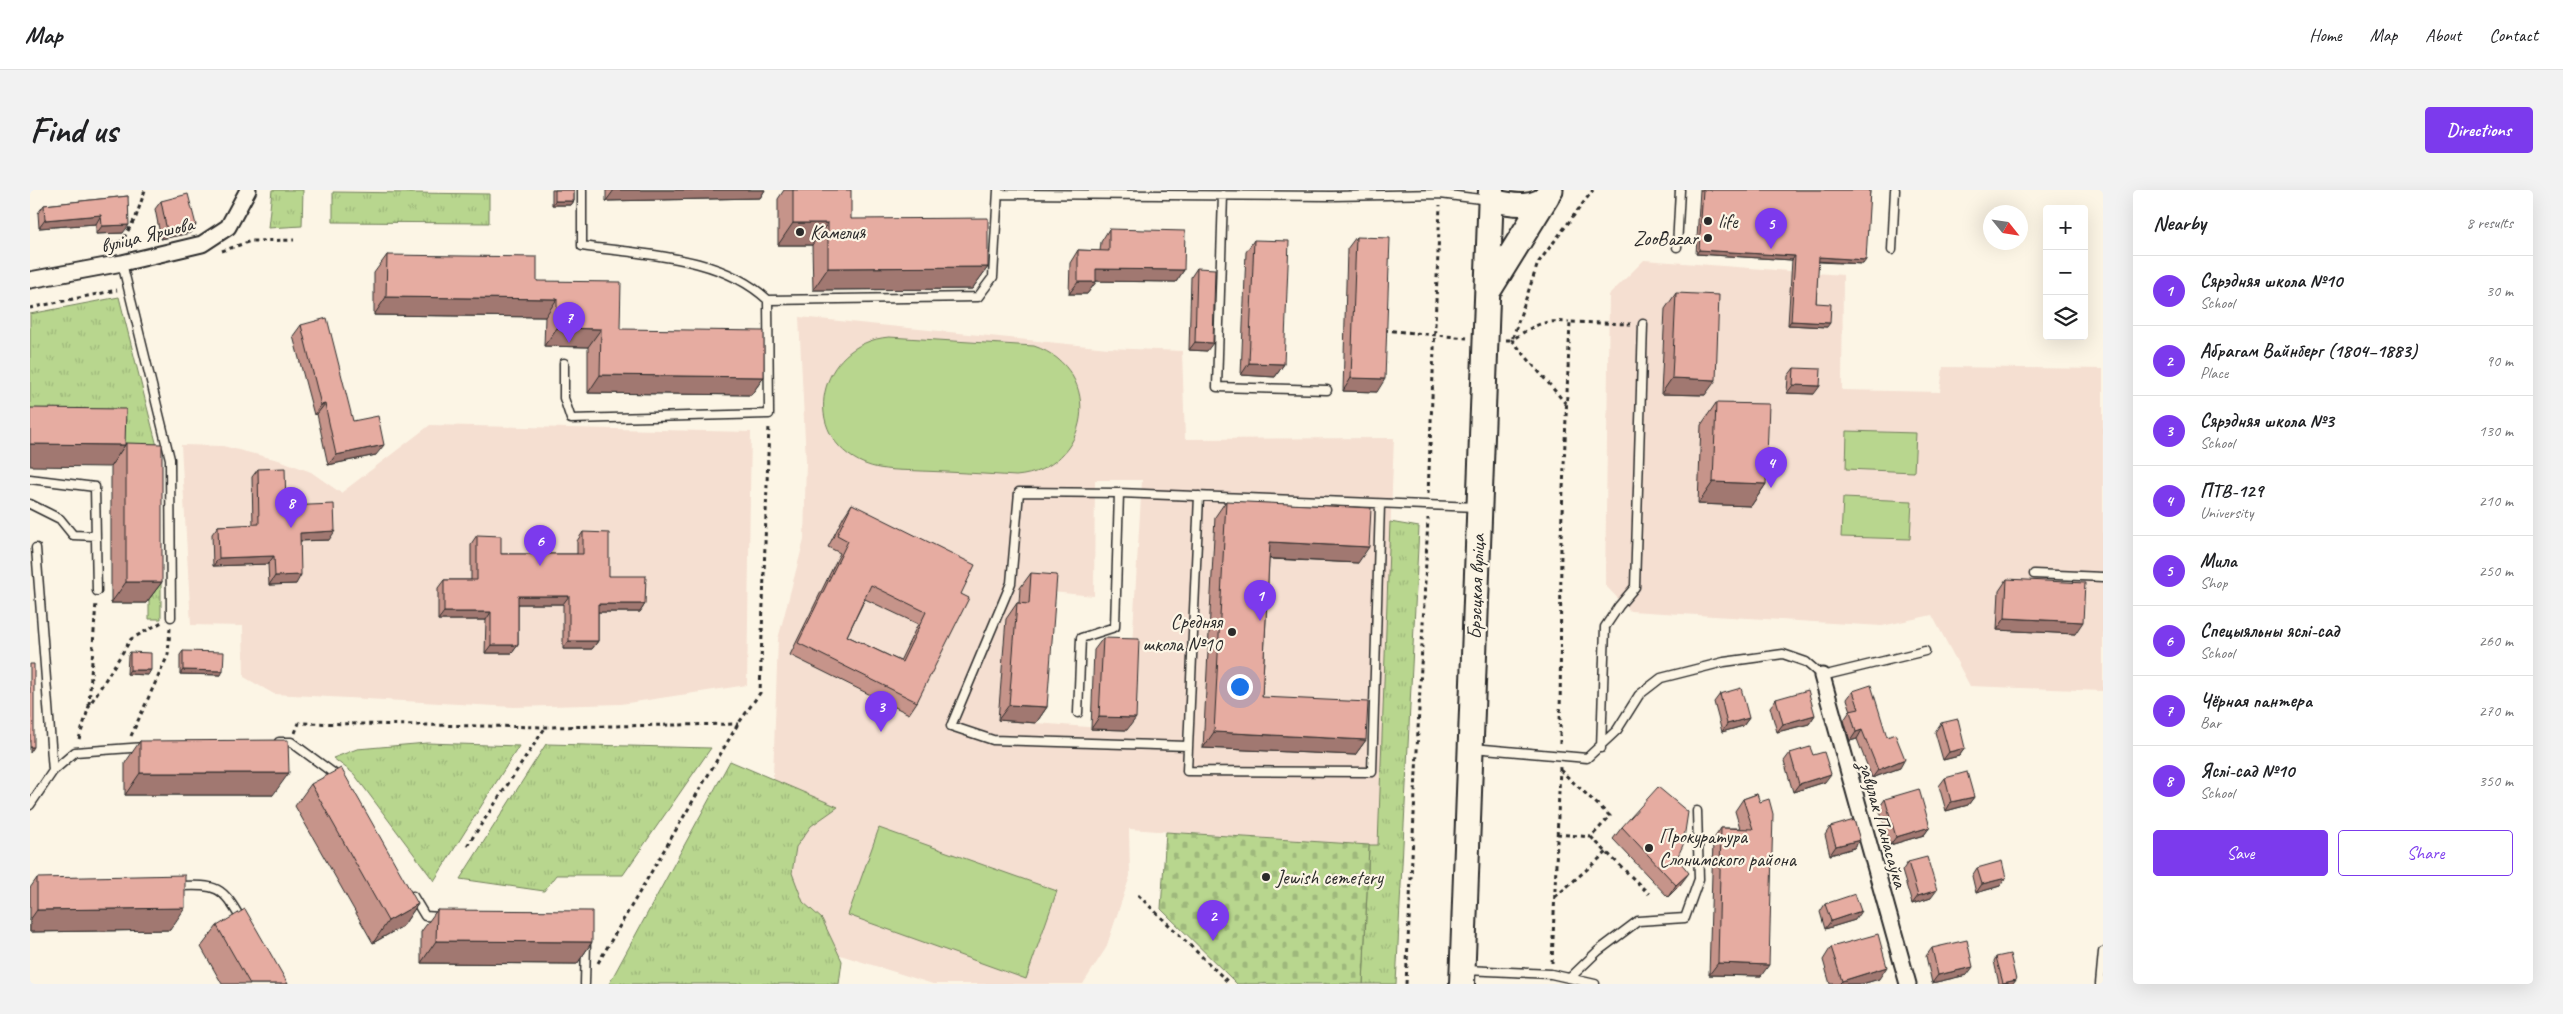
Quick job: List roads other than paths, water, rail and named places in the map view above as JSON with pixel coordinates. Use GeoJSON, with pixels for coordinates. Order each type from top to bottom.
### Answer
{"type":"FeatureCollection","features":[{"type":"Feature","properties":{"kind":"main road"},"geometry":{"type":"LineString","coordinates":[[1491,195],[1514,206],[1527,204],[1550,193]]}},
{"type":"Feature","properties":{"kind":"main road"},"geometry":{"type":"LineString","coordinates":[[1488,292],[1550,193]]}},
{"type":"Feature","properties":{"kind":"main road","name":"Брэсцкая вуліца"},"geometry":{"type":"LineString","coordinates":[[1462,977],[1491,195]]}},
{"type":"Feature","properties":{"kind":"street","name":"вуліца Яршова"},"geometry":{"type":"LineString","coordinates":[[30,280],[117,264],[202,244],[228,227],[248,190]]}},
{"type":"Feature","properties":{"kind":"street","name":"завулак Панасаўка"},"geometry":{"type":"LineString","coordinates":[[1822,676],[1908,984]]}},
{"type":"Feature","properties":{"kind":"lane"},"geometry":{"type":"LineString","coordinates":[[582,190],[582,246],[704,264],[753,286],[768,300],[978,297],[993,278],[998,192],[1223,195],[1332,193],[1491,195]]}},
{"type":"Feature","properties":{"kind":"lane"},"geometry":{"type":"LineString","coordinates":[[1677,248],[1680,190]]}},
{"type":"Feature","properties":{"kind":"lane"},"geometry":{"type":"LineString","coordinates":[[1892,250],[1895,190]]}},
{"type":"Feature","properties":{"kind":"lane"},"geometry":{"type":"LineString","coordinates":[[1223,195],[1217,387],[1327,390]]}},
{"type":"Feature","properties":{"kind":"lane"},"geometry":{"type":"LineString","coordinates":[[117,264],[170,459],[171,617]]}},
{"type":"Feature","properties":{"kind":"lane"},"geometry":{"type":"LineString","coordinates":[[564,363],[564,398],[571,419],[769,414],[768,300]]}},
{"type":"Feature","properties":{"kind":"lane"},"geometry":{"type":"LineString","coordinates":[[1601,748],[1605,627],[1635,587],[1643,324]]}},
{"type":"Feature","properties":{"kind":"lane"},"geometry":{"type":"LineString","coordinates":[[30,479],[95,487],[97,591]]}},
{"type":"Feature","properties":{"kind":"lane"},"geometry":{"type":"LineString","coordinates":[[1188,746],[993,740],[950,726],[1011,583],[1019,492],[1119,493],[1480,507]]}},
{"type":"Feature","properties":{"kind":"lane"},"geometry":{"type":"LineString","coordinates":[[1078,713],[1081,638],[1115,628],[1119,493]]}},
{"type":"Feature","properties":{"kind":"lane"},"geometry":{"type":"LineString","coordinates":[[1199,496],[1187,771],[1372,772],[1380,504]]}},
{"type":"Feature","properties":{"kind":"lane"},"geometry":{"type":"LineString","coordinates":[[30,504],[60,519],[73,535],[96,536]]}},
{"type":"Feature","properties":{"kind":"lane"},"geometry":{"type":"LineString","coordinates":[[36,548],[53,771]]}},
{"type":"Feature","properties":{"kind":"lane"},"geometry":{"type":"LineString","coordinates":[[2034,574],[2103,577]]}},
{"type":"Feature","properties":{"kind":"lane"},"geometry":{"type":"LineString","coordinates":[[1470,748],[1587,758],[1601,748],[1617,730],[1639,695],[1661,678],[1724,662],[1783,654],[1806,662],[1822,676],[1924,651]]}},
{"type":"Feature","properties":{"kind":"lane"},"geometry":{"type":"LineString","coordinates":[[272,742],[291,742],[343,780],[348,789]]}},
{"type":"Feature","properties":{"kind":"lane"},"geometry":{"type":"LineString","coordinates":[[30,805],[53,771],[75,752],[155,746]]}},
{"type":"Feature","properties":{"kind":"lane"},"geometry":{"type":"LineString","coordinates":[[1571,977],[1598,951],[1638,921],[1685,918],[1699,879],[1697,812]]}},
{"type":"Feature","properties":{"kind":"lane"},"geometry":{"type":"LineString","coordinates":[[170,886],[210,885],[227,895],[245,928]]}},
{"type":"Feature","properties":{"kind":"lane"},"geometry":{"type":"LineString","coordinates":[[410,891],[425,916],[454,918]]}},
{"type":"Feature","properties":{"kind":"lane"},"geometry":{"type":"LineString","coordinates":[[585,984],[586,932]]}},
{"type":"Feature","properties":{"kind":"lane"},"geometry":{"type":"LineString","coordinates":[[2100,984],[2103,952]]}},
{"type":"Feature","properties":{"kind":"lane"},"geometry":{"type":"LineString","coordinates":[[1462,977],[1551,974],[1571,977],[1595,984]]}},
{"type":"Feature","properties":{"kind":"place","name":"life"},"geometry":{"type":"Point","coordinates":[1708,221]}},
{"type":"Feature","properties":{"kind":"place","name":"Камелия"},"geometry":{"type":"Point","coordinates":[800,232]}},
{"type":"Feature","properties":{"kind":"place","name":"ZooBazar"},"geometry":{"type":"Point","coordinates":[1708,238]}},
{"type":"Feature","properties":{"kind":"place","name":"Мила"},"geometry":{"type":"Point","coordinates":[1771,249]}},
{"type":"Feature","properties":{"kind":"place","name":"Чёрная пантера"},"geometry":{"type":"Point","coordinates":[569,343]}},
{"type":"Feature","properties":{"kind":"place","name":"ПТВ-129"},"geometry":{"type":"Point","coordinates":[1771,488]}},
{"type":"Feature","properties":{"kind":"place","name":"Яслі-сад №10"},"geometry":{"type":"Point","coordinates":[291,528]}},
{"type":"Feature","properties":{"kind":"place","name":"Спецыяльны яслі-сад"},"geometry":{"type":"Point","coordinates":[540,566]}},
{"type":"Feature","properties":{"kind":"place","name":"Сярэдняя школа №10"},"geometry":{"type":"Point","coordinates":[1260,621]}},
{"type":"Feature","properties":{"kind":"place","name":"Средняя школа №10"},"geometry":{"type":"Point","coordinates":[1232,632]}},
{"type":"Feature","properties":{"kind":"place","name":"Сярэдняя школа №3"},"geometry":{"type":"Point","coordinates":[881,732]}},
{"type":"Feature","properties":{"kind":"place","name":"Прокуратура Слонимского района"},"geometry":{"type":"Point","coordinates":[1649,848]}},
{"type":"Feature","properties":{"kind":"place","name":"Jewish cemetery"},"geometry":{"type":"Point","coordinates":[1266,877]}},
{"type":"Feature","properties":{"kind":"place","name":"Абрагам Вайнберг (1804–1883)"},"geometry":{"type":"Point","coordinates":[1213,941]}}]}
